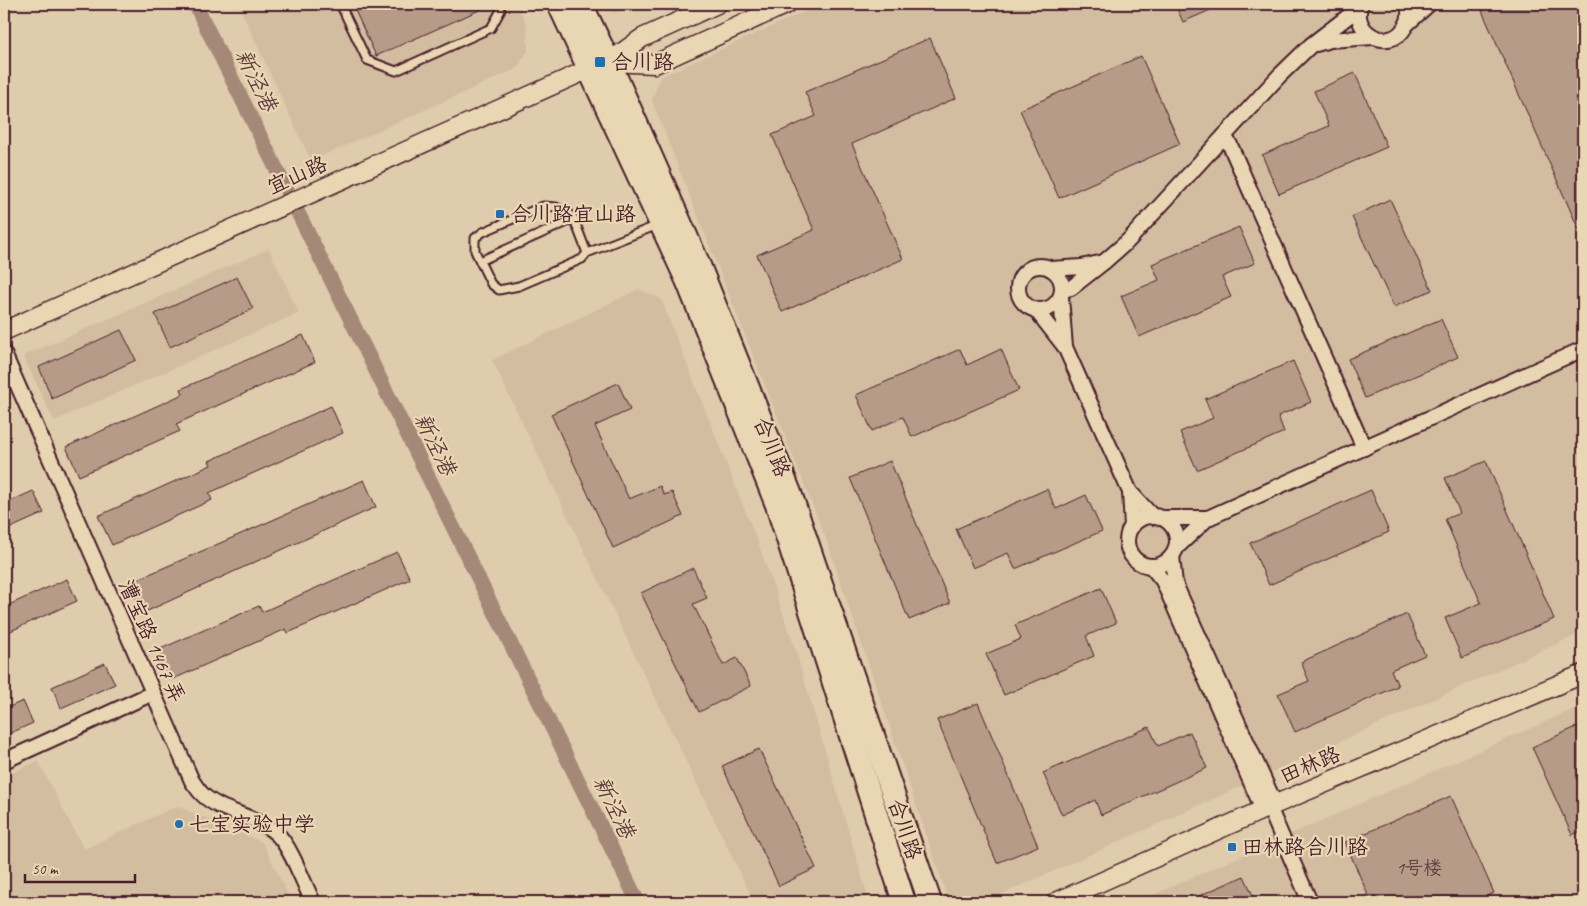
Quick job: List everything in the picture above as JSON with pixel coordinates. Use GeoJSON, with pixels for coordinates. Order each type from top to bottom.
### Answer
{"type":"FeatureCollection","features":[{"type":"Feature","properties":{"kind":"main road","name":"合川路"},"geometry":{"type":"LineString","coordinates":[[559,4],[599,66],[698,263],[790,493],[930,902]]}},
{"type":"Feature","properties":{"kind":"main road","name":"合川路"},"geometry":{"type":"LineString","coordinates":[[581,4],[599,66],[661,224],[687,280],[777,505],[904,902]]}},
{"type":"Feature","properties":{"kind":"street","name":"宜山路"},"geometry":{"type":"LineString","coordinates":[[4,331],[599,66],[642,38],[717,4]]}},
{"type":"Feature","properties":{"kind":"street","name":"宜山路"},"geometry":{"type":"LineString","coordinates":[[599,66],[655,64],[787,4]]}},
{"type":"Feature","properties":{"kind":"street"},"geometry":{"type":"LineString","coordinates":[[1407,4],[1408,23]]}},
{"type":"Feature","properties":{"kind":"street"},"geometry":{"type":"LineString","coordinates":[[1360,6],[1358,17],[1361,25],[1373,37],[1382,40],[1397,36],[1429,4]]}},
{"type":"Feature","properties":{"kind":"street"},"geometry":{"type":"LineString","coordinates":[[1104,262],[1081,267],[1051,269],[1040,266],[1032,267],[1021,276],[1018,290],[1024,303],[1029,308],[1044,310],[1057,303],[1062,294],[1104,262],[1128,240],[1311,45],[1360,6]]}},
{"type":"Feature","properties":{"kind":"street"},"geometry":{"type":"LineString","coordinates":[[1311,45],[1330,40],[1373,37]]}},
{"type":"Feature","properties":{"kind":"street"},"geometry":{"type":"LineString","coordinates":[[1224,136],[1230,145],[1364,448]]}},
{"type":"Feature","properties":{"kind":"street"},"geometry":{"type":"LineString","coordinates":[[1051,269],[1059,276],[1065,347]]}},
{"type":"Feature","properties":{"kind":"street"},"geometry":{"type":"LineString","coordinates":[[1036,310],[1065,347],[1130,492],[1132,526],[1127,538],[1127,546],[1130,554],[1143,565],[1151,566],[1159,565],[1208,518],[1583,349]]}},
{"type":"Feature","properties":{"kind":"street","name":"漕宝路 1467 弄"},"geometry":{"type":"LineString","coordinates":[[4,354],[192,781],[203,794],[215,802],[264,824],[278,834],[313,902]]}},
{"type":"Feature","properties":{"kind":"street"},"geometry":{"type":"LineString","coordinates":[[1130,492],[1156,517],[1171,526],[1175,533],[1175,584],[1310,902]]}},
{"type":"Feature","properties":{"kind":"street"},"geometry":{"type":"LineString","coordinates":[[1132,526],[1142,519],[1156,517],[1208,518]]}},
{"type":"Feature","properties":{"kind":"street"},"geometry":{"type":"LineString","coordinates":[[1151,566],[1163,581],[1269,807]]}},
{"type":"Feature","properties":{"kind":"street","name":"田林路"},"geometry":{"type":"LineString","coordinates":[[1056,902],[1269,807],[1583,674]]}},
{"type":"Feature","properties":{"kind":"street"},"geometry":{"type":"LineString","coordinates":[[4,761],[153,693]]}},
{"type":"Feature","properties":{"kind":"lane"},"geometry":{"type":"LineString","coordinates":[[340,4],[367,60],[396,71],[491,28],[501,10],[498,4]]}},
{"type":"Feature","properties":{"kind":"lane"},"geometry":{"type":"LineString","coordinates":[[587,252],[574,219],[567,212],[556,207],[543,206],[482,232],[475,238],[475,251],[490,284],[499,290],[519,286],[582,259],[587,252],[661,224]]}},
{"type":"Feature","properties":{"kind":"lane"},"geometry":{"type":"LineString","coordinates":[[480,260],[574,219]]}},
{"type":"Feature","properties":{"kind":"shaded area"},"geometry":{"type":"Polygon","coordinates":[[[238,4],[518,4],[527,27],[528,51],[516,69],[311,161],[238,4]]]}},
{"type":"Feature","properties":{"kind":"shaded area"},"geometry":{"type":"Polygon","coordinates":[[[597,4],[636,4],[615,13],[599,9],[597,4]]]}},
{"type":"Feature","properties":{"kind":"shaded area"},"geometry":{"type":"Polygon","coordinates":[[[821,4],[1583,4],[1583,632],[985,902],[949,902],[826,539],[652,101],[660,77],[821,4]]]}},
{"type":"Feature","properties":{"kind":"shaded area"},"geometry":{"type":"Polygon","coordinates":[[[269,249],[299,313],[54,421],[23,356],[269,249]]]}},
{"type":"Feature","properties":{"kind":"shaded area"},"geometry":{"type":"Polygon","coordinates":[[[639,289],[661,299],[758,543],[794,645],[868,897],[867,902],[754,902],[492,360],[639,289]]]}},
{"type":"Feature","properties":{"kind":"shaded area"},"geometry":{"type":"Polygon","coordinates":[[[1583,705],[1583,902],[1137,902],[1583,705]]]}},
{"type":"Feature","properties":{"kind":"shaded area","name":"七宝实验中学"},"geometry":{"type":"Polygon","coordinates":[[[38,761],[84,849],[177,806],[262,842],[292,902],[4,902],[4,776],[38,761]]]}},
{"type":"Feature","properties":{"kind":"building"},"geometry":{"type":"Polygon","coordinates":[[[352,4],[493,4],[376,56],[352,4]]]}},
{"type":"Feature","properties":{"kind":"building"},"geometry":{"type":"Polygon","coordinates":[[[1175,4],[1224,4],[1183,22],[1175,4]]]}},
{"type":"Feature","properties":{"kind":"building"},"geometry":{"type":"Polygon","coordinates":[[[1499,4],[1583,4],[1583,52],[1579,54],[1583,64],[1583,239],[1482,11],[1499,4]]]}},
{"type":"Feature","properties":{"kind":"building"},"geometry":{"type":"Polygon","coordinates":[[[930,38],[956,98],[852,144],[903,259],[782,312],[757,255],[814,230],[772,135],[816,116],[805,92],[930,38]]]}},
{"type":"Feature","properties":{"kind":"building"},"geometry":{"type":"Polygon","coordinates":[[[1141,56],[1180,144],[1059,198],[1020,110],[1141,56]]]}},
{"type":"Feature","properties":{"kind":"building"},"geometry":{"type":"Polygon","coordinates":[[[1355,73],[1387,147],[1279,194],[1262,155],[1329,126],[1314,91],[1355,73]]]}},
{"type":"Feature","properties":{"kind":"building"},"geometry":{"type":"Polygon","coordinates":[[[1390,199],[1432,290],[1394,307],[1352,217],[1390,199]]]}},
{"type":"Feature","properties":{"kind":"building"},"geometry":{"type":"Polygon","coordinates":[[[1239,227],[1255,263],[1222,277],[1231,297],[1139,337],[1121,296],[1159,280],[1152,264],[1239,227]]]}},
{"type":"Feature","properties":{"kind":"building"},"geometry":{"type":"Polygon","coordinates":[[[237,277],[253,309],[170,347],[155,314],[237,277]]]}},
{"type":"Feature","properties":{"kind":"building"},"geometry":{"type":"Polygon","coordinates":[[[1441,319],[1458,357],[1365,398],[1348,359],[1441,319]]]}},
{"type":"Feature","properties":{"kind":"building"},"geometry":{"type":"Polygon","coordinates":[[[121,330],[136,360],[52,399],[39,367],[121,330]]]}},
{"type":"Feature","properties":{"kind":"building"},"geometry":{"type":"Polygon","coordinates":[[[303,335],[315,362],[176,424],[180,431],[79,476],[66,447],[183,394],[181,389],[303,335]]]}},
{"type":"Feature","properties":{"kind":"building"},"geometry":{"type":"Polygon","coordinates":[[[960,349],[967,365],[1001,349],[1019,390],[912,437],[903,417],[872,431],[856,395],[960,349]]]}},
{"type":"Feature","properties":{"kind":"building"},"geometry":{"type":"Polygon","coordinates":[[[1293,361],[1311,402],[1278,416],[1284,432],[1197,470],[1180,432],[1213,418],[1205,399],[1293,361]]]}},
{"type":"Feature","properties":{"kind":"building"},"geometry":{"type":"Polygon","coordinates":[[[618,383],[630,410],[595,426],[629,499],[660,486],[664,495],[672,492],[683,516],[613,548],[551,414],[618,383]]]}},
{"type":"Feature","properties":{"kind":"building"},"geometry":{"type":"Polygon","coordinates":[[[331,406],[343,433],[209,493],[212,500],[112,545],[98,516],[211,465],[209,461],[331,406]]]}},
{"type":"Feature","properties":{"kind":"building"},"geometry":{"type":"Polygon","coordinates":[[[890,461],[950,603],[909,620],[850,478],[890,461]]]}},
{"type":"Feature","properties":{"kind":"building"},"geometry":{"type":"Polygon","coordinates":[[[1486,461],[1554,619],[1462,658],[1445,618],[1481,603],[1445,519],[1460,513],[1445,478],[1486,461]]]}},
{"type":"Feature","properties":{"kind":"building"},"geometry":{"type":"Polygon","coordinates":[[[364,480],[376,507],[143,613],[129,583],[364,480]]]}},
{"type":"Feature","properties":{"kind":"building"},"geometry":{"type":"Polygon","coordinates":[[[1047,489],[1056,509],[1086,495],[1102,531],[1015,569],[1008,553],[973,568],[956,529],[1047,489]]]}},
{"type":"Feature","properties":{"kind":"building"},"geometry":{"type":"Polygon","coordinates":[[[1371,490],[1389,532],[1269,585],[1250,543],[1371,490]]]}},
{"type":"Feature","properties":{"kind":"building"},"geometry":{"type":"Polygon","coordinates":[[[33,491],[44,513],[4,531],[4,504],[33,491]]]}},
{"type":"Feature","properties":{"kind":"building"},"geometry":{"type":"Polygon","coordinates":[[[397,552],[410,579],[288,633],[286,629],[171,680],[158,650],[259,606],[262,612],[397,552]]]}},
{"type":"Feature","properties":{"kind":"building"},"geometry":{"type":"Polygon","coordinates":[[[693,568],[707,598],[693,604],[723,665],[737,658],[751,686],[699,712],[641,593],[693,568]]]}},
{"type":"Feature","properties":{"kind":"building"},"geometry":{"type":"Polygon","coordinates":[[[67,579],[77,601],[4,634],[4,607],[67,579]]]}},
{"type":"Feature","properties":{"kind":"building"},"geometry":{"type":"Polygon","coordinates":[[[1101,588],[1116,623],[1086,636],[1094,656],[1004,695],[986,654],[1021,639],[1015,625],[1101,588]]]}},
{"type":"Feature","properties":{"kind":"building"},"geometry":{"type":"Polygon","coordinates":[[[1407,614],[1425,655],[1391,670],[1398,686],[1295,732],[1278,694],[1309,681],[1301,662],[1407,614]]]}},
{"type":"Feature","properties":{"kind":"building"},"geometry":{"type":"Polygon","coordinates":[[[105,663],[115,684],[61,708],[52,687],[105,663]]]}},
{"type":"Feature","properties":{"kind":"building"},"geometry":{"type":"Polygon","coordinates":[[[23,701],[33,723],[4,736],[4,709],[23,701]]]}},
{"type":"Feature","properties":{"kind":"building"},"geometry":{"type":"Polygon","coordinates":[[[978,703],[1038,846],[997,863],[937,720],[978,703]]]}},
{"type":"Feature","properties":{"kind":"building"},"geometry":{"type":"Polygon","coordinates":[[[1583,724],[1583,830],[1572,835],[1532,747],[1583,724]]]}},
{"type":"Feature","properties":{"kind":"building"},"geometry":{"type":"Polygon","coordinates":[[[1149,727],[1158,746],[1190,732],[1207,768],[1101,815],[1095,800],[1062,815],[1043,773],[1149,727]]]}},
{"type":"Feature","properties":{"kind":"building"},"geometry":{"type":"Polygon","coordinates":[[[759,749],[816,868],[779,886],[722,766],[759,749]]]}},
{"type":"Feature","properties":{"kind":"building"},"geometry":{"type":"Polygon","coordinates":[[[1451,796],[1494,893],[1473,902],[1371,902],[1345,842],[1451,796]]]}},
{"type":"Feature","properties":{"kind":"building"},"geometry":{"type":"Polygon","coordinates":[[[1244,876],[1256,902],[1185,902],[1244,876]]]}},
{"type":"Feature","properties":{"kind":"waterway","name":"新泾港"},"geometry":{"type":"LineString","coordinates":[[195,4],[638,902]]}},
{"type":"Feature","properties":{"kind":"place","name":"合川路"},"geometry":{"type":"Point","coordinates":[600,62]}},
{"type":"Feature","properties":{"kind":"place","name":"合川路宜山路"},"geometry":{"type":"Point","coordinates":[500,214]}},
{"type":"Feature","properties":{"kind":"place","name":"七宝实验中学"},"geometry":{"type":"Point","coordinates":[179,824]}},
{"type":"Feature","properties":{"kind":"place","name":"田林路合川路"},"geometry":{"type":"Point","coordinates":[1232,847]}}]}
